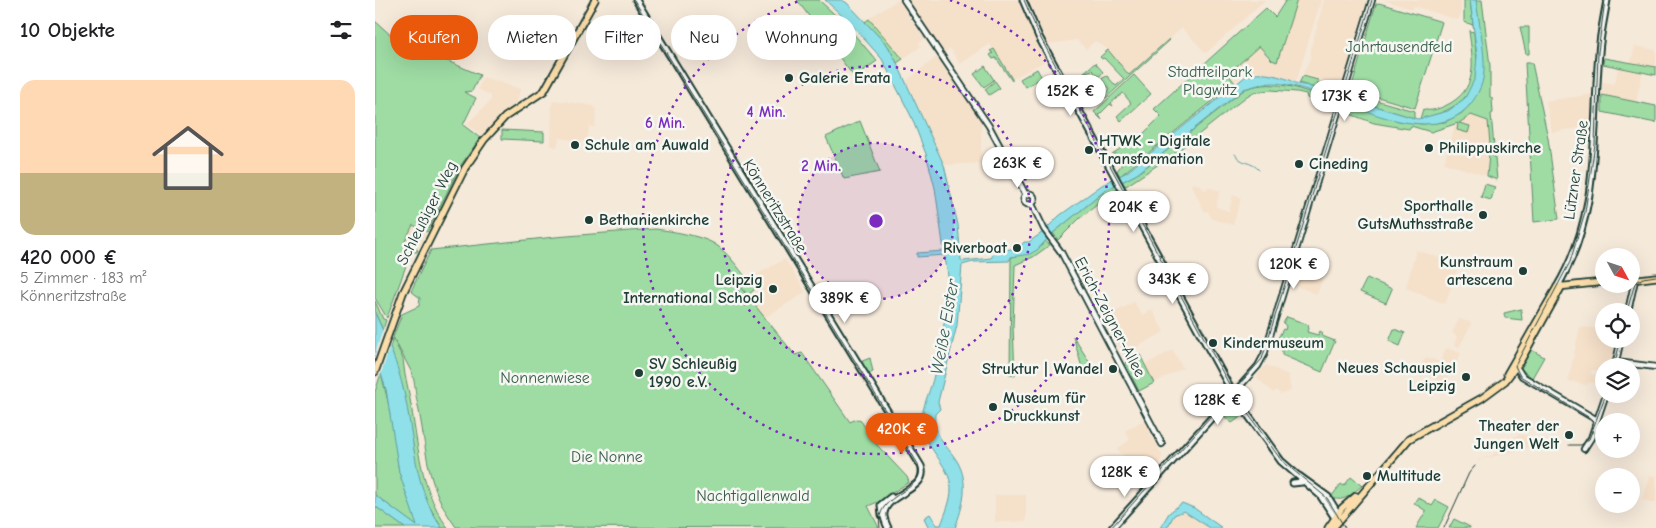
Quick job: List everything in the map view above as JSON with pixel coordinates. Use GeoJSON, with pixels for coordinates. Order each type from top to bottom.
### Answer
{"type":"FeatureCollection","features":[{"type":"Feature","properties":{"kind":"main road","name":"Schleußiger Weg"},"geometry":{"type":"LineString","coordinates":[[375,370],[403,293],[436,224],[477,150],[505,117],[541,94],[595,0]]}},
{"type":"Feature","properties":{"kind":"main road","name":"Könneritzstraße"},"geometry":{"type":"LineString","coordinates":[[636,0],[919,464],[922,476],[918,482],[882,510]]}},
{"type":"Feature","properties":{"kind":"main road"},"geometry":{"type":"LineString","coordinates":[[1023,0],[1039,37],[1233,394],[1275,455],[1322,497],[1337,517]]}},
{"type":"Feature","properties":{"kind":"main road","name":"Lützner Straße"},"geometry":{"type":"LineString","coordinates":[[1497,388],[1565,276],[1574,255],[1590,194],[1596,144],[1599,53],[1605,0]]}},
{"type":"Feature","properties":{"kind":"main road","name":"Lützner Straße"},"geometry":{"type":"LineString","coordinates":[[1599,53],[1597,40],[1605,0]]}},
{"type":"Feature","properties":{"kind":"main road"},"geometry":{"type":"LineString","coordinates":[[1565,276],[1572,285]]}},
{"type":"Feature","properties":{"kind":"main road"},"geometry":{"type":"LineString","coordinates":[[1640,279],[1656,277]]}},
{"type":"Feature","properties":{"kind":"main road"},"geometry":{"type":"LineString","coordinates":[[1559,286],[1595,283]]}},
{"type":"Feature","properties":{"kind":"main road","name":"Lützner Straße"},"geometry":{"type":"LineString","coordinates":[[1337,517],[1368,487],[1409,439],[1497,388],[1515,368],[1559,286]]}},
{"type":"Feature","properties":{"kind":"main road"},"geometry":{"type":"LineString","coordinates":[[1112,528],[1233,394]]}},
{"type":"Feature","properties":{"kind":"main road"},"geometry":{"type":"LineString","coordinates":[[888,528],[882,510],[883,503],[916,480],[919,464]]}},
{"type":"Feature","properties":{"kind":"main road"},"geometry":{"type":"LineString","coordinates":[[1302,480],[1331,501],[1347,503]]}},
{"type":"Feature","properties":{"kind":"main road","name":"Lützner Straße"},"geometry":{"type":"LineString","coordinates":[[1337,517],[1347,503],[1368,487]]}},
{"type":"Feature","properties":{"kind":"main road"},"geometry":{"type":"LineString","coordinates":[[1331,501],[1337,517],[1333,528]]}},
{"type":"Feature","properties":{"kind":"main road"},"geometry":{"type":"LineString","coordinates":[[1327,528],[1337,517]]}},
{"type":"Feature","properties":{"kind":"street","name":"Erich-Zeigner-Allee"},"geometry":{"type":"LineString","coordinates":[[904,0],[989,126],[1027,195],[1034,197],[1032,204],[1045,229],[1061,252],[1162,444]]}},
{"type":"Feature","properties":{"kind":"street"},"geometry":{"type":"LineString","coordinates":[[1233,394],[1262,360],[1372,0]]}},
{"type":"Feature","properties":{"kind":"street"},"geometry":{"type":"LineString","coordinates":[[1515,361],[1515,368],[1522,376],[1595,419]]}},
{"type":"Feature","properties":{"kind":"street"},"geometry":{"type":"LineString","coordinates":[[1640,365],[1656,366]]}},
{"type":"Feature","properties":{"kind":"street"},"geometry":{"type":"LineString","coordinates":[[1584,449],[1595,424]]}},
{"type":"Feature","properties":{"kind":"shaded area"},"geometry":{"type":"Polygon","coordinates":[[[898,0],[924,39],[919,43],[921,46],[897,63],[888,46],[864,21],[898,0]]]}},
{"type":"Feature","properties":{"kind":"shaded area"},"geometry":{"type":"Polygon","coordinates":[[[909,0],[1017,0],[1047,60],[1012,79],[990,44],[960,64],[950,48],[944,53],[909,0]]]}},
{"type":"Feature","properties":{"kind":"shaded area"},"geometry":{"type":"Polygon","coordinates":[[[1029,0],[1265,0],[1206,53],[1182,28],[1130,74],[1106,48],[1095,41],[1086,49],[1077,40],[1047,44],[1029,0]]]}},
{"type":"Feature","properties":{"kind":"shaded area"},"geometry":{"type":"Polygon","coordinates":[[[1297,0],[1321,0],[1297,79],[1295,81],[1253,71],[1235,81],[1228,73],[1259,46],[1272,60],[1277,62],[1297,0]]]}},
{"type":"Feature","properties":{"kind":"shaded area"},"geometry":{"type":"Polygon","coordinates":[[[1324,0],[1369,0],[1343,86],[1303,74],[1311,57],[1311,48],[1324,0]]]}},
{"type":"Feature","properties":{"kind":"shaded area"},"geometry":{"type":"Polygon","coordinates":[[[1384,0],[1461,0],[1461,14],[1458,20],[1414,6],[1412,9],[1384,0]]]}},
{"type":"Feature","properties":{"kind":"shaded area"},"geometry":{"type":"Polygon","coordinates":[[[1635,46],[1656,50],[1656,67],[1631,62],[1635,46]]]}},
{"type":"Feature","properties":{"kind":"shaded area"},"geometry":{"type":"Polygon","coordinates":[[[938,56],[981,120],[981,163],[944,165],[906,81],[938,56]]]}},
{"type":"Feature","properties":{"kind":"shaded area"},"geometry":{"type":"Polygon","coordinates":[[[1618,68],[1642,73],[1636,102],[1602,95],[1603,82],[1615,84],[1618,68]]]}},
{"type":"Feature","properties":{"kind":"shaded area"},"geometry":{"type":"Polygon","coordinates":[[[483,77],[521,89],[516,103],[503,113],[481,136],[467,124],[491,100],[491,96],[478,89],[483,77]]]}},
{"type":"Feature","properties":{"kind":"shaded area"},"geometry":{"type":"Polygon","coordinates":[[[1593,94],[1592,126],[1552,132],[1546,101],[1593,94]]]}},
{"type":"Feature","properties":{"kind":"shaded area","name":"Schule am Auwald"},"geometry":{"type":"Polygon","coordinates":[[[554,100],[594,106],[596,110],[595,127],[589,126],[587,142],[559,138],[557,147],[551,146],[552,103],[554,100]]]}},
{"type":"Feature","properties":{"kind":"shaded area"},"geometry":{"type":"Polygon","coordinates":[[[1471,115],[1489,121],[1490,144],[1487,176],[1444,163],[1455,125],[1471,115]]]}},
{"type":"Feature","properties":{"kind":"shaded area"},"geometry":{"type":"Polygon","coordinates":[[[1194,183],[1206,190],[1207,187],[1220,191],[1216,207],[1229,211],[1233,195],[1241,198],[1233,225],[1212,219],[1208,211],[1205,212],[1191,185],[1194,183]]]}},
{"type":"Feature","properties":{"kind":"shaded area"},"geometry":{"type":"Polygon","coordinates":[[[413,225],[427,232],[418,250],[404,244],[413,225]]]}},
{"type":"Feature","properties":{"kind":"shaded area"},"geometry":{"type":"Polygon","coordinates":[[[1416,250],[1459,264],[1445,304],[1406,288],[1416,250]]]}},
{"type":"Feature","properties":{"kind":"shaded area","name":"Leipzig International School"},"geometry":{"type":"Polygon","coordinates":[[[785,259],[806,292],[764,318],[740,287],[756,275],[785,259]]]}},
{"type":"Feature","properties":{"kind":"shaded area"},"geometry":{"type":"Polygon","coordinates":[[[1299,269],[1323,278],[1317,294],[1294,285],[1299,269]]]}},
{"type":"Feature","properties":{"kind":"shaded area"},"geometry":{"type":"Polygon","coordinates":[[[1134,302],[1142,315],[1152,310],[1164,332],[1124,354],[1104,318],[1134,302]]]}},
{"type":"Feature","properties":{"kind":"shaded area"},"geometry":{"type":"Polygon","coordinates":[[[1459,319],[1472,323],[1459,347],[1454,345],[1457,336],[1452,333],[1459,319]]]}},
{"type":"Feature","properties":{"kind":"shaded area"},"geometry":{"type":"Polygon","coordinates":[[[1580,327],[1595,328],[1595,348],[1616,348],[1613,358],[1595,358],[1595,370],[1592,370],[1591,374],[1595,375],[1595,383],[1589,382],[1588,385],[1568,381],[1580,327]]]}},
{"type":"Feature","properties":{"kind":"shaded area"},"geometry":{"type":"Polygon","coordinates":[[[1446,348],[1461,353],[1444,385],[1425,373],[1422,378],[1416,374],[1426,357],[1440,362],[1446,348]]]}},
{"type":"Feature","properties":{"kind":"shaded area"},"geometry":{"type":"Polygon","coordinates":[[[1173,350],[1183,368],[1154,383],[1144,365],[1173,350]]]}},
{"type":"Feature","properties":{"kind":"shaded area"},"geometry":{"type":"Polygon","coordinates":[[[1266,365],[1288,375],[1291,391],[1281,394],[1276,390],[1274,393],[1256,377],[1266,365]]]}},
{"type":"Feature","properties":{"kind":"shaded area"},"geometry":{"type":"Polygon","coordinates":[[[1144,420],[1162,455],[1160,463],[1147,478],[1117,449],[1130,440],[1125,431],[1144,420]]]}},
{"type":"Feature","properties":{"kind":"shaded area"},"geometry":{"type":"Polygon","coordinates":[[[1519,434],[1560,444],[1527,448],[1475,461],[1491,456],[1519,434]]]}},
{"type":"Feature","properties":{"kind":"shaded area"},"geometry":{"type":"Polygon","coordinates":[[[1650,475],[1656,477],[1656,504],[1642,499],[1650,475]]]}},
{"type":"Feature","properties":{"kind":"shaded area"},"geometry":{"type":"Polygon","coordinates":[[[995,495],[1026,495],[1026,521],[995,522],[995,495]]]}},
{"type":"Feature","properties":{"kind":"shaded area"},"geometry":{"type":"Polygon","coordinates":[[[1184,511],[1210,528],[1167,528],[1174,515],[1184,511]]]}},
{"type":"Feature","properties":{"kind":"green space"},"geometry":{"type":"Polygon","coordinates":[[[797,0],[819,0],[835,15],[808,15],[797,0]]]}},
{"type":"Feature","properties":{"kind":"green space","name":"Stadtteilpark Plagwitz"},"geometry":{"type":"Polygon","coordinates":[[[1286,0],[1297,0],[1277,62],[1272,60],[1259,46],[1228,74],[1235,83],[1120,176],[1117,171],[1122,164],[1117,154],[1112,154],[1143,134],[1161,116],[1154,109],[1266,8],[1275,17],[1286,0]]]}},
{"type":"Feature","properties":{"kind":"green space"},"geometry":{"type":"Polygon","coordinates":[[[1464,0],[1470,0],[1473,25],[1464,22],[1464,0]]]}},
{"type":"Feature","properties":{"kind":"green space"},"geometry":{"type":"Polygon","coordinates":[[[1476,0],[1482,0],[1490,66],[1490,97],[1492,98],[1493,113],[1491,114],[1497,180],[1487,176],[1490,144],[1488,121],[1471,115],[1459,123],[1470,126],[1468,133],[1457,130],[1458,123],[1431,132],[1411,126],[1409,129],[1374,123],[1347,113],[1343,106],[1338,104],[1335,107],[1307,98],[1306,94],[1271,90],[1254,92],[1174,154],[1126,186],[1124,184],[1080,218],[1058,240],[1053,233],[1106,190],[1137,174],[1245,89],[1251,87],[1281,85],[1293,87],[1399,121],[1422,124],[1445,122],[1462,113],[1471,104],[1481,46],[1476,0]]]}},
{"type":"Feature","properties":{"kind":"green space","name":"Jahrtausendfeld"},"geometry":{"type":"Polygon","coordinates":[[[1379,3],[1442,22],[1415,108],[1351,89],[1376,4],[1379,3]]]}},
{"type":"Feature","properties":{"kind":"green space"},"geometry":{"type":"Polygon","coordinates":[[[869,19],[903,59],[897,63],[888,46],[865,22],[869,19]]]}},
{"type":"Feature","properties":{"kind":"green space"},"geometry":{"type":"Polygon","coordinates":[[[375,21],[390,34],[390,60],[445,60],[480,75],[472,91],[464,92],[476,98],[463,125],[480,138],[461,165],[427,232],[413,225],[404,243],[418,250],[417,252],[411,252],[387,318],[375,298],[375,21]]]}},
{"type":"Feature","properties":{"kind":"green space"},"geometry":{"type":"Polygon","coordinates":[[[1520,27],[1529,27],[1529,54],[1526,54],[1520,27]]]}},
{"type":"Feature","properties":{"kind":"green space"},"geometry":{"type":"Polygon","coordinates":[[[1469,31],[1474,32],[1477,60],[1473,86],[1460,102],[1451,108],[1420,119],[1423,109],[1431,110],[1445,106],[1464,92],[1469,83],[1472,64],[1469,31]]]}},
{"type":"Feature","properties":{"kind":"green space"},"geometry":{"type":"Polygon","coordinates":[[[856,37],[877,61],[854,77],[841,60],[856,60],[856,37]]]}},
{"type":"Feature","properties":{"kind":"green space"},"geometry":{"type":"Polygon","coordinates":[[[1169,39],[1106,98],[1104,97],[1110,89],[1101,79],[1107,76],[1116,86],[1124,79],[1104,58],[1100,57],[1108,50],[1129,75],[1169,39]]]}},
{"type":"Feature","properties":{"kind":"green space"},"geometry":{"type":"Polygon","coordinates":[[[994,49],[1012,81],[996,58],[993,59],[990,55],[993,53],[990,51],[994,49]]]}},
{"type":"Feature","properties":{"kind":"green space"},"geometry":{"type":"Polygon","coordinates":[[[1604,58],[1656,67],[1656,75],[1603,64],[1604,58]]]}},
{"type":"Feature","properties":{"kind":"green space"},"geometry":{"type":"Polygon","coordinates":[[[1095,63],[1103,72],[1097,79],[1098,76],[1092,70],[1083,73],[1095,63]]]}},
{"type":"Feature","properties":{"kind":"green space"},"geometry":{"type":"Polygon","coordinates":[[[1525,63],[1532,63],[1548,138],[1559,219],[1534,222],[1525,63]]]}},
{"type":"Feature","properties":{"kind":"green space"},"geometry":{"type":"Polygon","coordinates":[[[985,66],[994,80],[984,87],[974,74],[985,66]]]}},
{"type":"Feature","properties":{"kind":"green space"},"geometry":{"type":"Polygon","coordinates":[[[1037,69],[1042,78],[1025,87],[1020,79],[1037,69]]]}},
{"type":"Feature","properties":{"kind":"green space"},"geometry":{"type":"Polygon","coordinates":[[[1134,75],[1151,94],[1121,121],[1117,116],[1131,103],[1123,93],[1111,103],[1113,106],[1110,104],[1099,115],[1102,120],[1094,112],[1134,75]]]}},
{"type":"Feature","properties":{"kind":"green space"},"geometry":{"type":"Polygon","coordinates":[[[1303,76],[1318,80],[1318,85],[1337,90],[1339,96],[1299,83],[1303,76]]]}},
{"type":"Feature","properties":{"kind":"green space"},"geometry":{"type":"Polygon","coordinates":[[[995,81],[1000,88],[989,95],[985,89],[995,81]]]}},
{"type":"Feature","properties":{"kind":"green space"},"geometry":{"type":"Polygon","coordinates":[[[1351,93],[1414,111],[1414,118],[1347,98],[1351,93]]]}},
{"type":"Feature","properties":{"kind":"green space"},"geometry":{"type":"Polygon","coordinates":[[[1602,95],[1656,106],[1656,123],[1602,112],[1602,95]]]}},
{"type":"Feature","properties":{"kind":"green space"},"geometry":{"type":"Polygon","coordinates":[[[860,121],[880,172],[844,179],[826,137],[860,121]]]}},
{"type":"Feature","properties":{"kind":"green space"},"geometry":{"type":"Polygon","coordinates":[[[502,130],[544,132],[544,141],[502,139],[502,130]]]}},
{"type":"Feature","properties":{"kind":"green space"},"geometry":{"type":"Polygon","coordinates":[[[1485,184],[1495,187],[1491,200],[1481,197],[1485,184]]]}},
{"type":"Feature","properties":{"kind":"green space","name":"Die Nonne"},"geometry":{"type":"Polygon","coordinates":[[[655,229],[700,238],[713,243],[725,252],[755,289],[748,295],[741,287],[743,284],[740,287],[795,355],[802,353],[850,422],[856,419],[861,421],[877,445],[907,477],[909,482],[880,501],[868,506],[879,528],[456,527],[438,496],[432,481],[413,378],[393,337],[402,314],[419,306],[420,298],[411,291],[431,250],[655,229]]]}},
{"type":"Feature","properties":{"kind":"green space"},"geometry":{"type":"Polygon","coordinates":[[[1045,241],[1050,245],[1033,257],[1015,265],[1013,326],[1015,376],[1010,375],[1011,258],[1038,249],[1045,241]]]}},
{"type":"Feature","properties":{"kind":"green space"},"geometry":{"type":"Polygon","coordinates":[[[1367,278],[1392,289],[1386,303],[1360,292],[1367,278]]]}},
{"type":"Feature","properties":{"kind":"green space"},"geometry":{"type":"Polygon","coordinates":[[[375,301],[383,319],[386,320],[383,330],[375,313],[375,301]]]}},
{"type":"Feature","properties":{"kind":"green space"},"geometry":{"type":"Polygon","coordinates":[[[1521,309],[1522,320],[1505,318],[1504,313],[1521,309]]]}},
{"type":"Feature","properties":{"kind":"green space"},"geometry":{"type":"Polygon","coordinates":[[[1287,317],[1309,325],[1307,332],[1318,335],[1320,331],[1323,333],[1322,336],[1335,341],[1322,372],[1282,355],[1282,348],[1286,340],[1278,338],[1283,329],[1285,330],[1286,326],[1283,323],[1287,317]]]}},
{"type":"Feature","properties":{"kind":"green space"},"geometry":{"type":"Polygon","coordinates":[[[1394,329],[1405,333],[1400,346],[1389,341],[1394,329]]]}},
{"type":"Feature","properties":{"kind":"green space"},"geometry":{"type":"Polygon","coordinates":[[[1073,336],[1095,371],[1083,371],[1073,336]]]}},
{"type":"Feature","properties":{"kind":"green space"},"geometry":{"type":"Polygon","coordinates":[[[393,338],[403,359],[423,474],[437,511],[448,528],[442,528],[428,504],[418,476],[404,392],[390,347],[393,338]]]}},
{"type":"Feature","properties":{"kind":"green space"},"geometry":{"type":"Polygon","coordinates":[[[1530,349],[1544,357],[1532,378],[1521,369],[1530,349]]]}},
{"type":"Feature","properties":{"kind":"green space"},"geometry":{"type":"Polygon","coordinates":[[[1140,355],[1154,383],[1139,391],[1125,363],[1140,355]]]}},
{"type":"Feature","properties":{"kind":"green space"},"geometry":{"type":"Polygon","coordinates":[[[870,358],[873,372],[868,374],[860,362],[870,358]]]}},
{"type":"Feature","properties":{"kind":"green space"},"geometry":{"type":"Polygon","coordinates":[[[381,373],[391,414],[399,472],[418,527],[375,495],[375,392],[381,373]]]}},
{"type":"Feature","properties":{"kind":"green space"},"geometry":{"type":"Polygon","coordinates":[[[1233,406],[1242,416],[1232,423],[1224,416],[1233,406]]]}},
{"type":"Feature","properties":{"kind":"green space"},"geometry":{"type":"Polygon","coordinates":[[[1351,477],[1362,486],[1344,498],[1336,499],[1331,497],[1341,484],[1344,486],[1351,477]]]}},
{"type":"Feature","properties":{"kind":"green space"},"geometry":{"type":"Polygon","coordinates":[[[1418,497],[1432,506],[1436,500],[1449,507],[1438,528],[1416,528],[1426,511],[1414,503],[1418,497]]]}},
{"type":"Feature","properties":{"kind":"green space"},"geometry":{"type":"Polygon","coordinates":[[[375,506],[405,528],[375,528],[375,506]]]}},
{"type":"Feature","properties":{"kind":"green space"},"geometry":{"type":"Polygon","coordinates":[[[1454,519],[1470,527],[1470,528],[1449,528],[1454,519]]]}},
{"type":"Feature","properties":{"kind":"water","name":"Weiße Elster"},"geometry":{"type":"Polygon","coordinates":[[[825,0],[842,0],[847,3],[888,46],[897,63],[944,165],[958,225],[961,260],[964,261],[991,258],[996,251],[1019,248],[1024,242],[1029,242],[1043,232],[1059,216],[1102,185],[1127,172],[1246,76],[1268,74],[1418,119],[1448,111],[1465,98],[1475,78],[1477,56],[1470,0],[1476,0],[1483,45],[1484,72],[1478,92],[1466,109],[1446,121],[1424,124],[1399,121],[1373,114],[1296,87],[1270,83],[1244,89],[1137,174],[1106,190],[1053,233],[1037,250],[1030,254],[1011,257],[1009,261],[973,262],[962,265],[957,325],[938,402],[940,409],[935,414],[935,422],[938,434],[961,469],[964,486],[963,503],[955,528],[929,528],[924,518],[930,514],[937,525],[941,525],[951,494],[950,480],[925,436],[922,427],[923,411],[933,380],[942,339],[948,289],[945,255],[917,257],[917,253],[944,251],[935,188],[926,154],[911,116],[882,59],[856,30],[856,15],[841,15],[825,0]]]}},
{"type":"Feature","properties":{"kind":"water"},"geometry":{"type":"Polygon","coordinates":[[[375,313],[392,352],[402,382],[420,480],[432,513],[442,528],[405,528],[375,506],[375,495],[417,526],[399,472],[386,389],[375,356],[375,313]]]}},
{"type":"Feature","properties":{"kind":"water"},"geometry":{"type":"Polygon","coordinates":[[[1182,503],[1194,508],[1222,528],[1210,528],[1184,511],[1174,515],[1167,528],[1160,528],[1169,513],[1182,503]]]}},
{"type":"Feature","properties":{"kind":"pier"},"geometry":{"type":"Polygon","coordinates":[[[384,326],[391,343],[380,377],[375,363],[375,354],[384,326]]]}},
{"type":"Feature","properties":{"kind":"waterway"},"geometry":{"type":"LineString","coordinates":[[1235,154],[1259,170]]}},
{"type":"Feature","properties":{"kind":"tram line"},"geometry":{"type":"LineString","coordinates":[[634,0],[918,464],[919,473],[916,481],[884,507],[880,516],[880,528]]}},
{"type":"Feature","properties":{"kind":"tram line"},"geometry":{"type":"LineString","coordinates":[[1024,0],[1039,35],[1236,397],[1281,460],[1327,498],[1345,528]]}},
{"type":"Feature","properties":{"kind":"tram line"},"geometry":{"type":"LineString","coordinates":[[1111,528],[1262,359],[1372,0]]}},
{"type":"Feature","properties":{"kind":"tram line"},"geometry":{"type":"LineString","coordinates":[[1592,433],[1593,424],[1590,418],[1520,376],[1515,366],[1570,262],[1585,212],[1595,144],[1598,52],[1605,0]]}},
{"type":"Feature","properties":{"kind":"tram line"},"geometry":{"type":"LineString","coordinates":[[1629,303],[1635,283],[1643,278],[1656,276]]}},
{"type":"Feature","properties":{"kind":"tram line"},"geometry":{"type":"LineString","coordinates":[[1616,358],[1619,348]]}},
{"type":"Feature","properties":{"kind":"tram line"},"geometry":{"type":"LineString","coordinates":[[1569,445],[1581,445],[1589,439],[1603,403]]}},
{"type":"Feature","properties":{"kind":"tram line"},"geometry":{"type":"LineString","coordinates":[[1444,528],[1469,473],[1475,466]]}},
{"type":"Feature","properties":{"kind":"place","name":"Galerie Erata"},"geometry":{"type":"Point","coordinates":[789,78]}},
{"type":"Feature","properties":{"kind":"place","name":"Schule am Auwald"},"geometry":{"type":"Point","coordinates":[575,145]}},
{"type":"Feature","properties":{"kind":"place","name":"Philippuskirche"},"geometry":{"type":"Point","coordinates":[1429,148]}},
{"type":"Feature","properties":{"kind":"place","name":"HTWK - Digitale Transformation"},"geometry":{"type":"Point","coordinates":[1089,150]}},
{"type":"Feature","properties":{"kind":"place","name":"Cineding"},"geometry":{"type":"Point","coordinates":[1299,164]}},
{"type":"Feature","properties":{"kind":"place","name":"Sporthalle GutsMuthsstraße"},"geometry":{"type":"Point","coordinates":[1483,215]}},
{"type":"Feature","properties":{"kind":"place","name":"Bethanienkirche"},"geometry":{"type":"Point","coordinates":[589,220]}},
{"type":"Feature","properties":{"kind":"place","name":"Riverboat"},"geometry":{"type":"Point","coordinates":[1017,248]}},
{"type":"Feature","properties":{"kind":"place","name":"Kunstraum artescena"},"geometry":{"type":"Point","coordinates":[1523,271]}},
{"type":"Feature","properties":{"kind":"place","name":"Leipzig International School"},"geometry":{"type":"Point","coordinates":[773,289]}},
{"type":"Feature","properties":{"kind":"place","name":"Kindermuseum"},"geometry":{"type":"Point","coordinates":[1213,343]}},
{"type":"Feature","properties":{"kind":"place","name":"Struktur | Wandel"},"geometry":{"type":"Point","coordinates":[1113,369]}},
{"type":"Feature","properties":{"kind":"place","name":"SV Schleußig 1990 e.V."},"geometry":{"type":"Point","coordinates":[639,373]}},
{"type":"Feature","properties":{"kind":"place","name":"Neues Schauspiel Leipzig"},"geometry":{"type":"Point","coordinates":[1466,377]}},
{"type":"Feature","properties":{"kind":"place","name":"Museum für Druckkunst"},"geometry":{"type":"Point","coordinates":[993,407]}},
{"type":"Feature","properties":{"kind":"place","name":"Theater der Jungen Welt"},"geometry":{"type":"Point","coordinates":[1569,435]}},
{"type":"Feature","properties":{"kind":"place","name":"Multitude"},"geometry":{"type":"Point","coordinates":[1367,476]}},
{"type":"Feature","properties":{"kind":"park label","name":"Nonnenwiese"},"geometry":{"type":"Point","coordinates":[545,378]}},
{"type":"Feature","properties":{"kind":"park label","name":"Nachtigallenwald"},"geometry":{"type":"Point","coordinates":[753,496]}}]}
